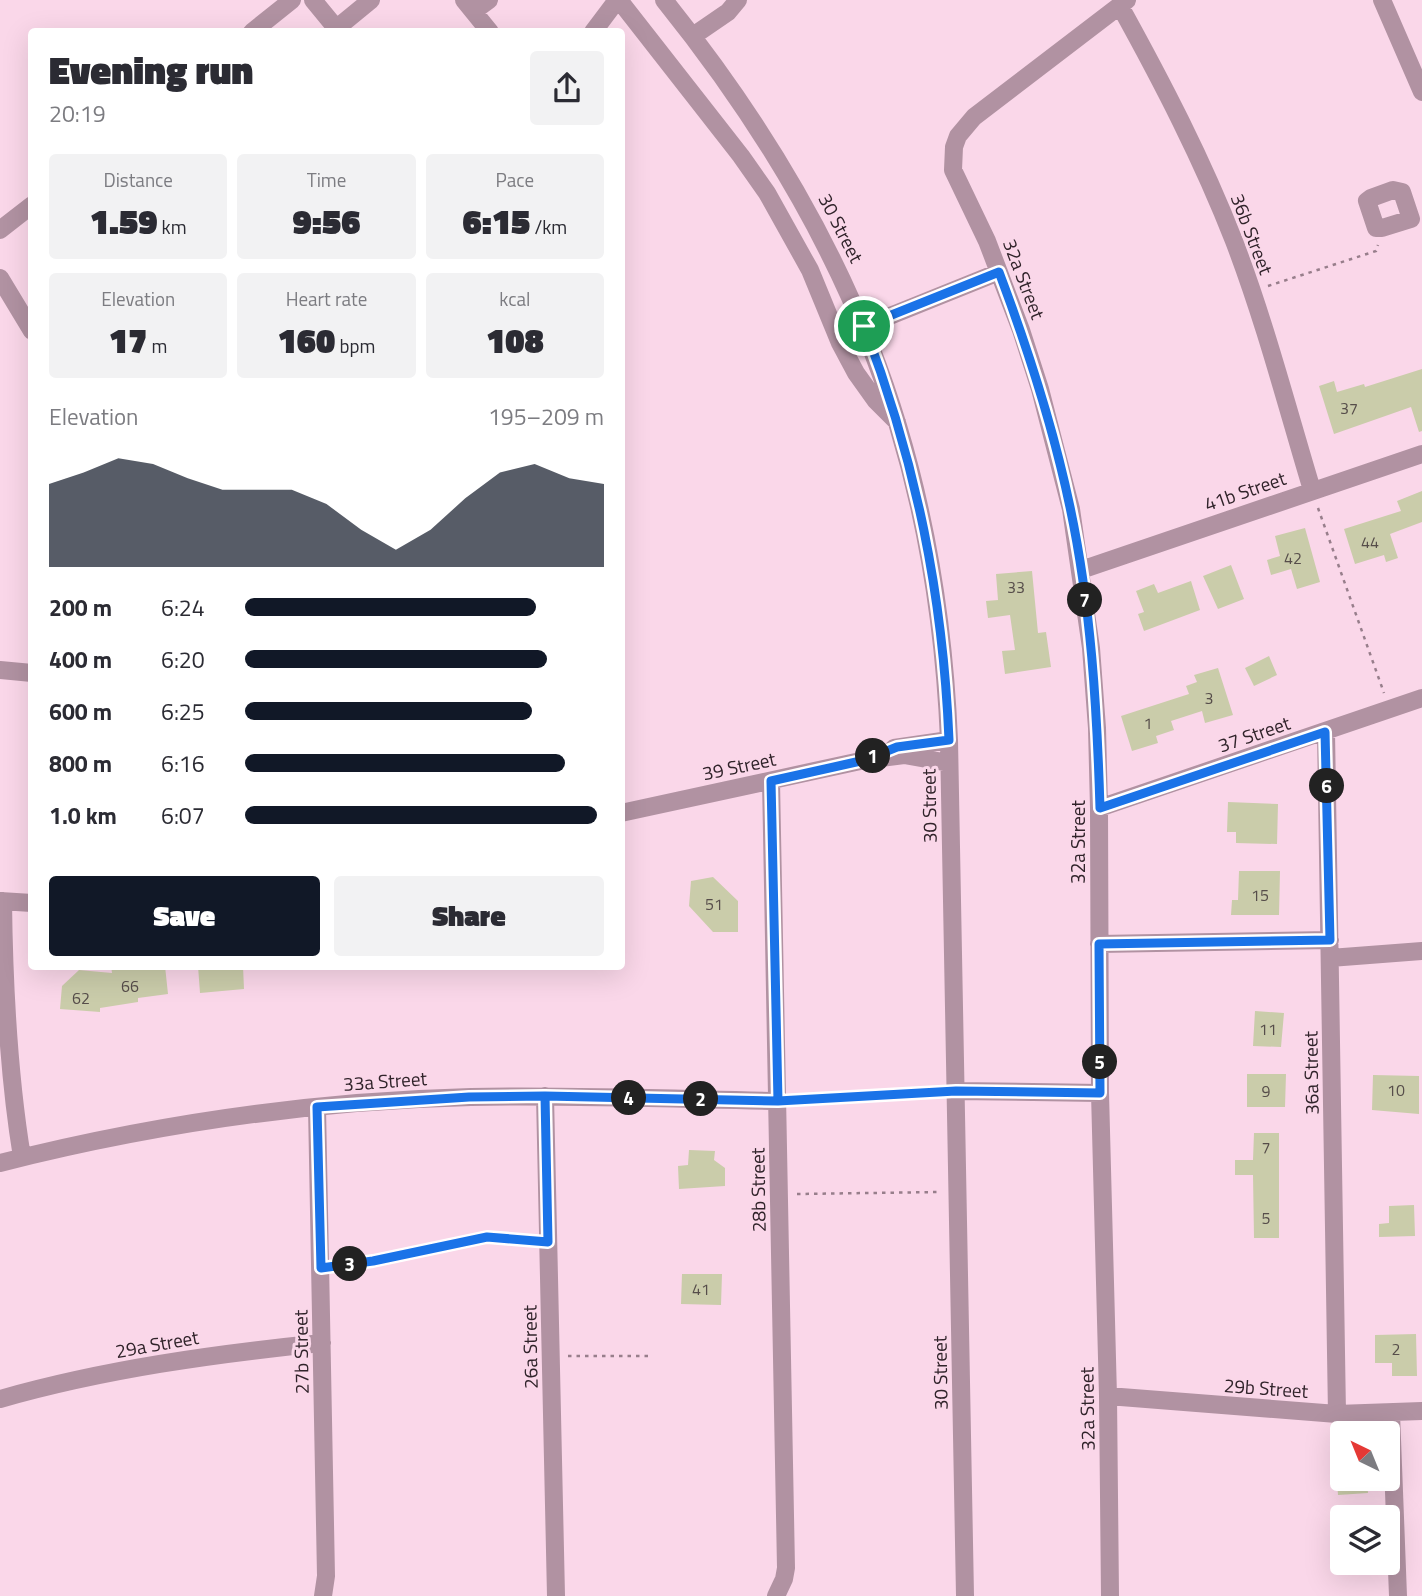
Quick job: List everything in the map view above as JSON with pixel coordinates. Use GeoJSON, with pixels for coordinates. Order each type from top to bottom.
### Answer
{"type":"FeatureCollection","features":[{"type":"Feature","properties":{"kind":"street"},"geometry":{"type":"LineString","coordinates":[[257,28],[292,0]]}},
{"type":"Feature","properties":{"kind":"street"},"geometry":{"type":"LineString","coordinates":[[313,0],[333,28]]}},
{"type":"Feature","properties":{"kind":"street"},"geometry":{"type":"LineString","coordinates":[[336,28],[371,0]]}},
{"type":"Feature","properties":{"kind":"street"},"geometry":{"type":"LineString","coordinates":[[487,28],[469,6],[489,0]]}},
{"type":"Feature","properties":{"kind":"street"},"geometry":{"type":"LineString","coordinates":[[596,28],[618,0],[741,156],[767,193],[810,270],[840,343],[856,373],[876,401],[900,425]]}},
{"type":"Feature","properties":{"kind":"street","name":"30 Street"},"geometry":{"type":"LineString","coordinates":[[664,0],[749,114],[800,196],[829,250],[864,326],[900,425],[935,583],[949,740],[965,1596]]}},
{"type":"Feature","properties":{"kind":"street"},"geometry":{"type":"LineString","coordinates":[[688,31],[728,0]]}},
{"type":"Feature","properties":{"kind":"street"},"geometry":{"type":"LineString","coordinates":[[688,31],[728,12],[738,0]]}},
{"type":"Feature","properties":{"kind":"street"},"geometry":{"type":"LineString","coordinates":[[1382,0],[1422,92]]}},
{"type":"Feature","properties":{"kind":"street","name":"32a Street"},"geometry":{"type":"LineString","coordinates":[[1110,1596],[1100,1093],[1100,808],[1097,728],[1081,570],[1057,449],[1021,330],[999,272],[953,170],[954,147],[964,126],[1124,3]]}},
{"type":"Feature","properties":{"kind":"street","name":"36b Street"},"geometry":{"type":"LineString","coordinates":[[1124,3],[1200,161],[1234,242],[1252,291],[1312,490]]}},
{"type":"Feature","properties":{"kind":"street"},"geometry":{"type":"LineString","coordinates":[[1394,190],[1402,192],[1417,217],[1382,229],[1374,226],[1367,201],[1394,190]]}},
{"type":"Feature","properties":{"kind":"street"},"geometry":{"type":"LineString","coordinates":[[0,230],[28,208]]}},
{"type":"Feature","properties":{"kind":"street"},"geometry":{"type":"LineString","coordinates":[[864,326],[999,272]]}},
{"type":"Feature","properties":{"kind":"street"},"geometry":{"type":"LineString","coordinates":[[0,278],[28,324]]}},
{"type":"Feature","properties":{"kind":"street","name":"41b Street"},"geometry":{"type":"LineString","coordinates":[[1081,570],[1422,454]]}},
{"type":"Feature","properties":{"kind":"street"},"geometry":{"type":"LineString","coordinates":[[0,670],[28,673]]}},
{"type":"Feature","properties":{"kind":"street","name":"37 Street"},"geometry":{"type":"LineString","coordinates":[[1100,808],[1422,698]]}},
{"type":"Feature","properties":{"kind":"street","name":"36a Street"},"geometry":{"type":"LineString","coordinates":[[1325,732],[1337,1414]]}},
{"type":"Feature","properties":{"kind":"street","name":"39 Street"},"geometry":{"type":"LineString","coordinates":[[865,760],[897,747],[949,740]]}},
{"type":"Feature","properties":{"kind":"street","name":"39 Street"},"geometry":{"type":"LineString","coordinates":[[625,812],[865,760],[904,755],[949,763]]}},
{"type":"Feature","properties":{"kind":"street","name":"28b Street"},"geometry":{"type":"LineString","coordinates":[[771,781],[786,1567],[784,1580],[776,1596]]}},
{"type":"Feature","properties":{"kind":"street"},"geometry":{"type":"LineString","coordinates":[[22,1157],[12,1095],[2,901],[28,903]]}},
{"type":"Feature","properties":{"kind":"street"},"geometry":{"type":"LineString","coordinates":[[1099,944],[1422,951]]}},
{"type":"Feature","properties":{"kind":"street"},"geometry":{"type":"LineString","coordinates":[[956,1091],[1100,1093]]}},
{"type":"Feature","properties":{"kind":"street","name":"33a Street"},"geometry":{"type":"LineString","coordinates":[[0,1163],[169,1127],[317,1107],[393,1101],[545,1096],[778,1101]]}},
{"type":"Feature","properties":{"kind":"street","name":"26a Street"},"geometry":{"type":"LineString","coordinates":[[545,1096],[556,1596]]}},
{"type":"Feature","properties":{"kind":"street","name":"27b Street"},"geometry":{"type":"LineString","coordinates":[[317,1107],[326,1576],[323,1596]]}},
{"type":"Feature","properties":{"kind":"street","name":"29a Street"},"geometry":{"type":"LineString","coordinates":[[0,1399],[89,1377],[166,1362],[322,1343]]}},
{"type":"Feature","properties":{"kind":"street","name":"29b Street"},"geometry":{"type":"LineString","coordinates":[[1108,1396],[1337,1414],[1422,1411]]}},
{"type":"Feature","properties":{"kind":"street"},"geometry":{"type":"LineString","coordinates":[[1391,1413],[1398,1596]]}},
{"type":"Feature","properties":{"kind":"path"},"geometry":{"type":"LineString","coordinates":[[1252,291],[1376,251],[1382,229]]}},
{"type":"Feature","properties":{"kind":"path"},"geometry":{"type":"LineString","coordinates":[[1312,490],[1390,709]]}},
{"type":"Feature","properties":{"kind":"path"},"geometry":{"type":"LineString","coordinates":[[778,1101],[956,1091]]}},
{"type":"Feature","properties":{"kind":"path"},"geometry":{"type":"LineString","coordinates":[[779,1195],[958,1192]]}},
{"type":"Feature","properties":{"kind":"path"},"geometry":{"type":"LineString","coordinates":[[321,1268],[373,1261],[487,1237],[548,1242]]}},
{"type":"Feature","properties":{"kind":"path"},"geometry":{"type":"LineString","coordinates":[[551,1357],[651,1356]]}},
{"type":"Feature","properties":{"kind":"building"},"geometry":{"type":"Polygon","coordinates":[[[1422,369],[1422,431],[1419,432],[1411,407],[1334,434],[1319,386],[1334,381],[1337,392],[1364,384],[1365,387],[1422,369]]]}},
{"type":"Feature","properties":{"kind":"building"},"geometry":{"type":"Polygon","coordinates":[[[1422,491],[1422,522],[1390,534],[1398,558],[1386,562],[1384,555],[1355,564],[1344,529],[1401,511],[1397,501],[1422,491]]]}},
{"type":"Feature","properties":{"kind":"building"},"geometry":{"type":"Polygon","coordinates":[[[1305,528],[1320,582],[1297,589],[1291,569],[1271,575],[1267,560],[1280,556],[1275,536],[1305,528]]]}},
{"type":"Feature","properties":{"kind":"building"},"geometry":{"type":"Polygon","coordinates":[[[1231,565],[1244,599],[1218,609],[1203,576],[1231,565]]]}},
{"type":"Feature","properties":{"kind":"building"},"geometry":{"type":"Polygon","coordinates":[[[1032,571],[1038,633],[1046,632],[1051,667],[1005,674],[1002,651],[1015,650],[1010,615],[988,618],[986,601],[998,600],[996,574],[1032,571]]]}},
{"type":"Feature","properties":{"kind":"building"},"geometry":{"type":"Polygon","coordinates":[[[1191,581],[1200,610],[1144,631],[1138,614],[1144,612],[1136,591],[1154,584],[1158,593],[1191,581]]]}},
{"type":"Feature","properties":{"kind":"building"},"geometry":{"type":"Polygon","coordinates":[[[1269,656],[1277,675],[1254,686],[1245,668],[1269,656]]]}},
{"type":"Feature","properties":{"kind":"building"},"geometry":{"type":"Polygon","coordinates":[[[1218,668],[1233,715],[1205,723],[1202,711],[1171,721],[1174,730],[1156,736],[1158,743],[1132,751],[1121,716],[1189,694],[1186,686],[1197,682],[1194,675],[1218,668]]]}},
{"type":"Feature","properties":{"kind":"building"},"geometry":{"type":"Polygon","coordinates":[[[1228,802],[1278,804],[1277,844],[1236,843],[1236,832],[1227,832],[1228,802]]]}},
{"type":"Feature","properties":{"kind":"building"},"geometry":{"type":"Polygon","coordinates":[[[1239,871],[1280,871],[1279,915],[1231,915],[1232,900],[1238,900],[1239,871]]]}},
{"type":"Feature","properties":{"kind":"building"},"geometry":{"type":"Polygon","coordinates":[[[713,877],[738,901],[738,932],[713,932],[689,906],[691,881],[713,877]]]}},
{"type":"Feature","properties":{"kind":"building"},"geometry":{"type":"Polygon","coordinates":[[[79,970],[112,973],[112,970],[165,970],[168,994],[138,998],[138,1002],[100,1008],[100,1012],[60,1009],[62,986],[79,970]]]}},
{"type":"Feature","properties":{"kind":"building"},"geometry":{"type":"Polygon","coordinates":[[[198,970],[243,970],[244,989],[200,993],[198,970]]]}},
{"type":"Feature","properties":{"kind":"building"},"geometry":{"type":"Polygon","coordinates":[[[1255,1011],[1284,1013],[1281,1047],[1253,1046],[1255,1011]]]}},
{"type":"Feature","properties":{"kind":"building"},"geometry":{"type":"Polygon","coordinates":[[[1247,1074],[1286,1074],[1285,1107],[1247,1107],[1247,1074]]]}},
{"type":"Feature","properties":{"kind":"building"},"geometry":{"type":"Polygon","coordinates":[[[1373,1075],[1419,1076],[1419,1114],[1372,1110],[1373,1075]]]}},
{"type":"Feature","properties":{"kind":"building"},"geometry":{"type":"Polygon","coordinates":[[[1254,1133],[1279,1133],[1279,1238],[1254,1238],[1253,1175],[1235,1175],[1235,1160],[1253,1160],[1254,1133]]]}},
{"type":"Feature","properties":{"kind":"building"},"geometry":{"type":"Polygon","coordinates":[[[689,1150],[715,1151],[714,1160],[725,1168],[725,1186],[679,1189],[678,1166],[688,1165],[689,1150]]]}},
{"type":"Feature","properties":{"kind":"building"},"geometry":{"type":"Polygon","coordinates":[[[1414,1205],[1415,1236],[1379,1237],[1379,1224],[1389,1223],[1389,1206],[1414,1205]]]}},
{"type":"Feature","properties":{"kind":"building"},"geometry":{"type":"Polygon","coordinates":[[[682,1274],[722,1274],[721,1305],[681,1304],[682,1274]]]}},
{"type":"Feature","properties":{"kind":"building"},"geometry":{"type":"Polygon","coordinates":[[[1416,1334],[1417,1376],[1392,1376],[1392,1363],[1375,1363],[1375,1335],[1416,1334]]]}},
{"type":"Feature","properties":{"kind":"building"},"geometry":{"type":"Polygon","coordinates":[[[1338,1491],[1368,1491],[1368,1493],[1338,1495],[1338,1491]]]}},
{"type":"Feature","properties":{"kind":"route"},"geometry":{"type":"LineString","coordinates":[[864,326],[900,425],[925,530],[942,636],[949,740],[897,747],[865,760],[771,781],[778,1101],[700,1099],[545,1096],[548,1242],[487,1237],[373,1261],[321,1268],[317,1107],[469,1097],[545,1096],[778,1101],[956,1091],[1100,1093],[1099,944],[1330,940],[1325,732],[1100,808],[1091,648],[1071,509],[1040,389],[999,272],[864,326]]}}]}
